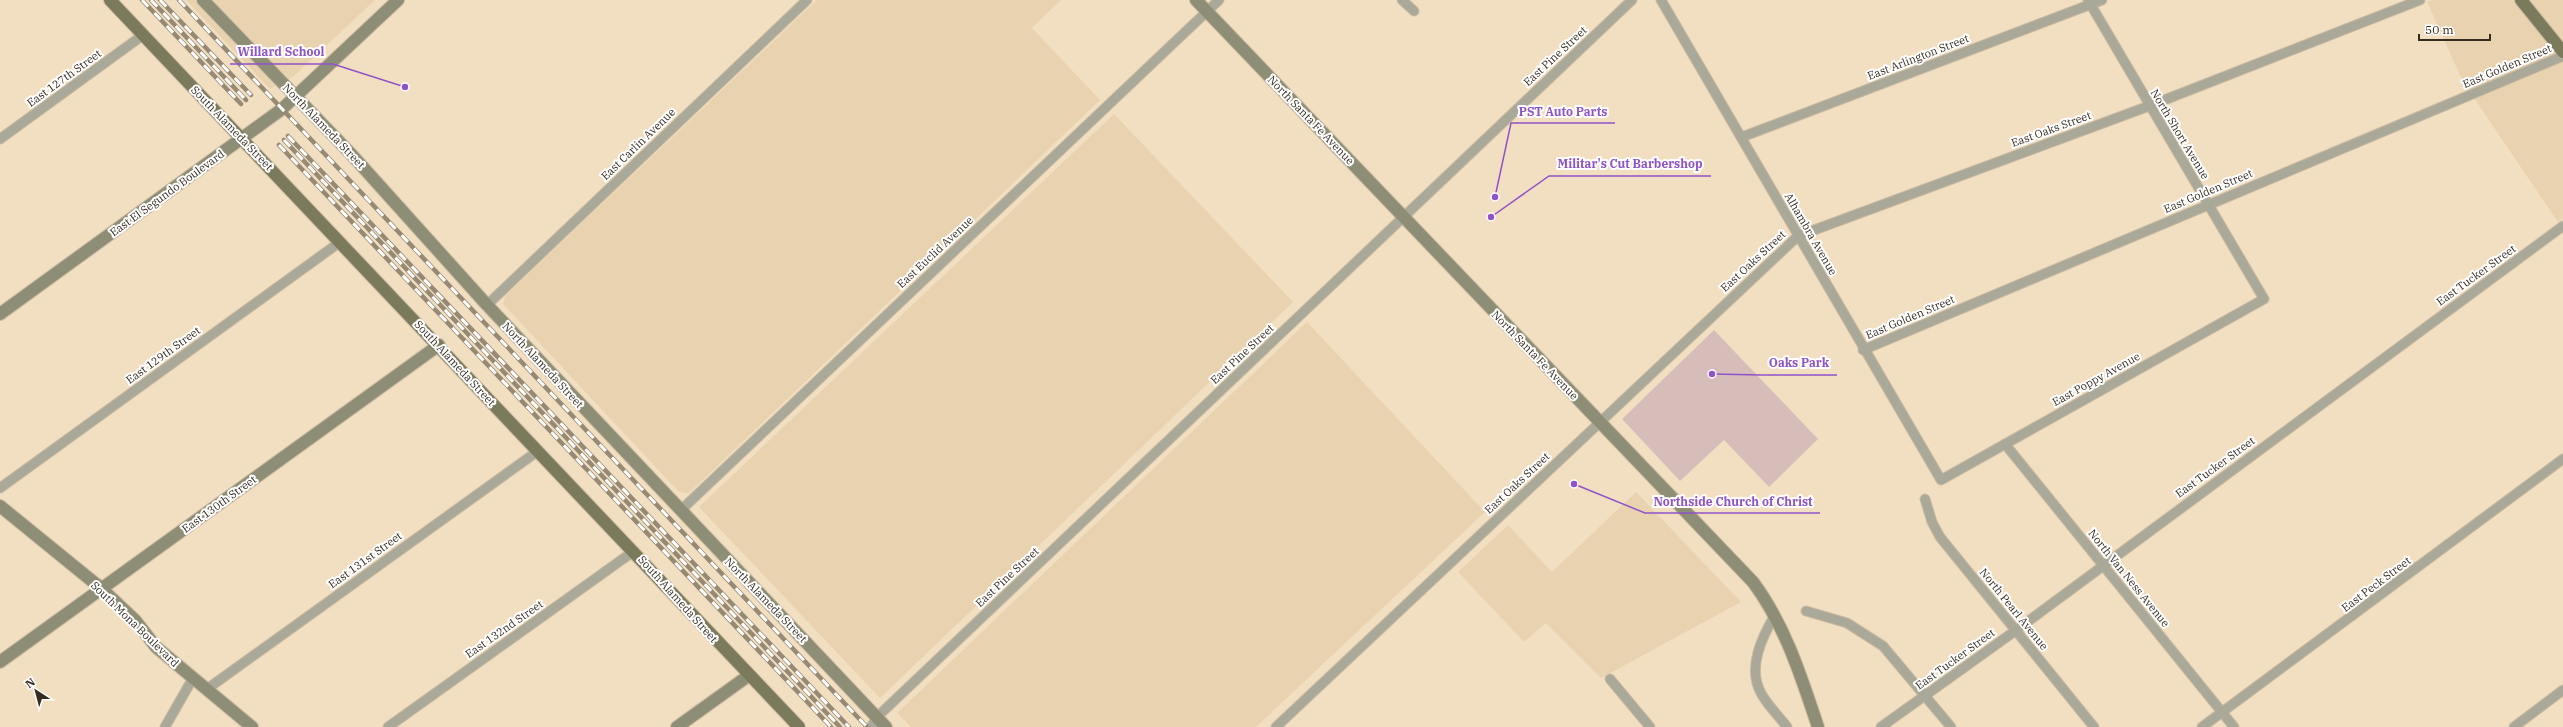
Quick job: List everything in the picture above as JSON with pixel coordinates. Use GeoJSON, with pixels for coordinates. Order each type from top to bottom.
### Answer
{"type":"FeatureCollection","features":[{"type":"Feature","properties":{"kind":"main road","name":"South Alameda Street"},"geometry":{"type":"LineString","coordinates":[[110,0],[634,551],[748,676],[799,727]]}},
{"type":"Feature","properties":{"kind":"main road"},"geometry":{"type":"LineString","coordinates":[[2521,0],[2563,52]]}},
{"type":"Feature","properties":{"kind":"street","name":"North Alameda Street"},"geometry":{"type":"LineString","coordinates":[[203,0],[357,160],[487,304],[874,722],[886,727]]}},
{"type":"Feature","properties":{"kind":"street","name":"East El Segundo Boulevard"},"geometry":{"type":"LineString","coordinates":[[0,314],[296,97],[398,0]]}},
{"type":"Feature","properties":{"kind":"street","name":"East Carlin Avenue"},"geometry":{"type":"LineString","coordinates":[[487,304],[807,0]]}},
{"type":"Feature","properties":{"kind":"street","name":"North Santa Fe Avenue"},"geometry":{"type":"LineString","coordinates":[[1196,0],[1753,582],[1775,615],[1790,648],[1818,727]]}},
{"type":"Feature","properties":{"kind":"street","name":"East Euclid Avenue"},"geometry":{"type":"LineString","coordinates":[[680,511],[1219,0]]}},
{"type":"Feature","properties":{"kind":"street"},"geometry":{"type":"LineString","coordinates":[[1402,0],[1414,11]]}},
{"type":"Feature","properties":{"kind":"street","name":"East Pine Street"},"geometry":{"type":"LineString","coordinates":[[874,722],[1403,216],[1632,0]]}},
{"type":"Feature","properties":{"kind":"street","name":"Alhambra Avenue"},"geometry":{"type":"LineString","coordinates":[[1661,0],[1742,137],[1863,350],[1940,480]]}},
{"type":"Feature","properties":{"kind":"street","name":"East Arlington Street"},"geometry":{"type":"LineString","coordinates":[[1742,137],[2089,2],[2102,0]]}},
{"type":"Feature","properties":{"kind":"street","name":"East Oaks Street"},"geometry":{"type":"LineString","coordinates":[[1276,727],[1798,236],[2149,106],[2420,0]]}},
{"type":"Feature","properties":{"kind":"street","name":"North Short Avenue"},"geometry":{"type":"LineString","coordinates":[[2089,2],[2264,299]]}},
{"type":"Feature","properties":{"kind":"street","name":"East 127th Street"},"geometry":{"type":"LineString","coordinates":[[0,139],[143,35]]}},
{"type":"Feature","properties":{"kind":"street","name":"East Golden Street"},"geometry":{"type":"LineString","coordinates":[[1863,350],[2563,56]]}},
{"type":"Feature","properties":{"kind":"street","name":"East Tucker Street"},"geometry":{"type":"LineString","coordinates":[[1881,727],[2016,630],[2563,226]]}},
{"type":"Feature","properties":{"kind":"street","name":"East 129th Street"},"geometry":{"type":"LineString","coordinates":[[0,488],[340,242]]}},
{"type":"Feature","properties":{"kind":"street","name":"East Poppy Avenue"},"geometry":{"type":"LineString","coordinates":[[1940,480],[2264,299]]}},
{"type":"Feature","properties":{"kind":"street","name":"East 130th Street"},"geometry":{"type":"LineString","coordinates":[[0,662],[439,345]]}},
{"type":"Feature","properties":{"kind":"street","name":"North Van Ness Avenue"},"geometry":{"type":"LineString","coordinates":[[2005,444],[2234,727]]}},
{"type":"Feature","properties":{"kind":"street","name":"East 131st Street"},"geometry":{"type":"LineString","coordinates":[[207,689],[538,451]]}},
{"type":"Feature","properties":{"kind":"street","name":"East Peck Street"},"geometry":{"type":"LineString","coordinates":[[2202,727],[2563,459]]}},
{"type":"Feature","properties":{"kind":"street","name":"North Pearl Avenue"},"geometry":{"type":"LineString","coordinates":[[1925,499],[1940,537],[2094,727]]}},
{"type":"Feature","properties":{"kind":"street","name":"South Mona Boulevard"},"geometry":{"type":"LineString","coordinates":[[0,506],[102,589],[135,620],[156,647],[252,727]]}},
{"type":"Feature","properties":{"kind":"street","name":"East 132nd Street"},"geometry":{"type":"LineString","coordinates":[[388,727],[634,551]]}},
{"type":"Feature","properties":{"kind":"street"},"geometry":{"type":"LineString","coordinates":[[1806,611],[1847,623],[1883,646],[1950,727]]}},
{"type":"Feature","properties":{"kind":"street"},"geometry":{"type":"LineString","coordinates":[[1775,615],[1762,638],[1756,666],[1756,682],[1761,694],[1787,727]]}},
{"type":"Feature","properties":{"kind":"street"},"geometry":{"type":"LineString","coordinates":[[677,727],[748,676]]}},
{"type":"Feature","properties":{"kind":"street"},"geometry":{"type":"LineString","coordinates":[[165,727],[193,678]]}},
{"type":"Feature","properties":{"kind":"street"},"geometry":{"type":"LineString","coordinates":[[1610,679],[1650,727]]}},
{"type":"Feature","properties":{"kind":"street"},"geometry":{"type":"LineString","coordinates":[[2514,727],[2563,690]]}},
{"type":"Feature","properties":{"kind":"shaded area"},"geometry":{"type":"Polygon","coordinates":[[[186,0],[375,0],[294,76],[270,89],[186,0]]]}},
{"type":"Feature","properties":{"kind":"shaded area"},"geometry":{"type":"Polygon","coordinates":[[[817,0],[1061,0],[1032,28],[1100,100],[689,493],[679,492],[503,304],[505,296],[817,0]]]}},
{"type":"Feature","properties":{"kind":"shaded area"},"geometry":{"type":"Polygon","coordinates":[[[2432,0],[2563,0],[2563,218],[2558,222],[2463,82],[2427,2],[2432,0]]]}},
{"type":"Feature","properties":{"kind":"shaded area"},"geometry":{"type":"Polygon","coordinates":[[[1114,114],[1293,302],[880,698],[699,507],[1114,114]]]}},
{"type":"Feature","properties":{"kind":"shaded area"},"geometry":{"type":"Polygon","coordinates":[[[1307,322],[1485,512],[1256,727],[911,727],[897,713],[1307,322]]]}},
{"type":"Feature","properties":{"kind":"shaded area"},"geometry":{"type":"Polygon","coordinates":[[[1714,330],[1818,439],[1769,487],[1724,440],[1680,481],[1622,419],[1714,330]]]}},
{"type":"Feature","properties":{"kind":"shaded area"},"geometry":{"type":"Polygon","coordinates":[[[1636,492],[1741,602],[1601,678],[1546,623],[1524,642],[1458,572],[1508,525],[1552,572],[1636,492]]]}},
{"type":"Feature","properties":{"kind":"railway"},"geometry":{"type":"LineString","coordinates":[[142,0],[241,104]]}},
{"type":"Feature","properties":{"kind":"railway"},"geometry":{"type":"LineString","coordinates":[[151,0],[246,100]]}},
{"type":"Feature","properties":{"kind":"railway"},"geometry":{"type":"LineString","coordinates":[[160,0],[251,95]]}},
{"type":"Feature","properties":{"kind":"railway"},"geometry":{"type":"LineString","coordinates":[[179,0],[867,727]]}},
{"type":"Feature","properties":{"kind":"railway"},"geometry":{"type":"LineString","coordinates":[[288,136],[849,727]]}},
{"type":"Feature","properties":{"kind":"railway"},"geometry":{"type":"LineString","coordinates":[[284,140],[840,727]]}},
{"type":"Feature","properties":{"kind":"railway"},"geometry":{"type":"LineString","coordinates":[[279,145],[831,727]]}},
{"type":"Feature","properties":{"kind":"place","name":"Willard School"},"geometry":{"type":"Point","coordinates":[405,87]}},
{"type":"Feature","properties":{"kind":"place","name":"PST Auto Parts"},"geometry":{"type":"Point","coordinates":[1495,197]}},
{"type":"Feature","properties":{"kind":"place","name":"Militar's Cut Barbershop"},"geometry":{"type":"Point","coordinates":[1491,217]}},
{"type":"Feature","properties":{"kind":"place","name":"Oaks Park"},"geometry":{"type":"Point","coordinates":[1712,374]}},
{"type":"Feature","properties":{"kind":"place","name":"Northside Church of Christ"},"geometry":{"type":"Point","coordinates":[1574,484]}}]}
